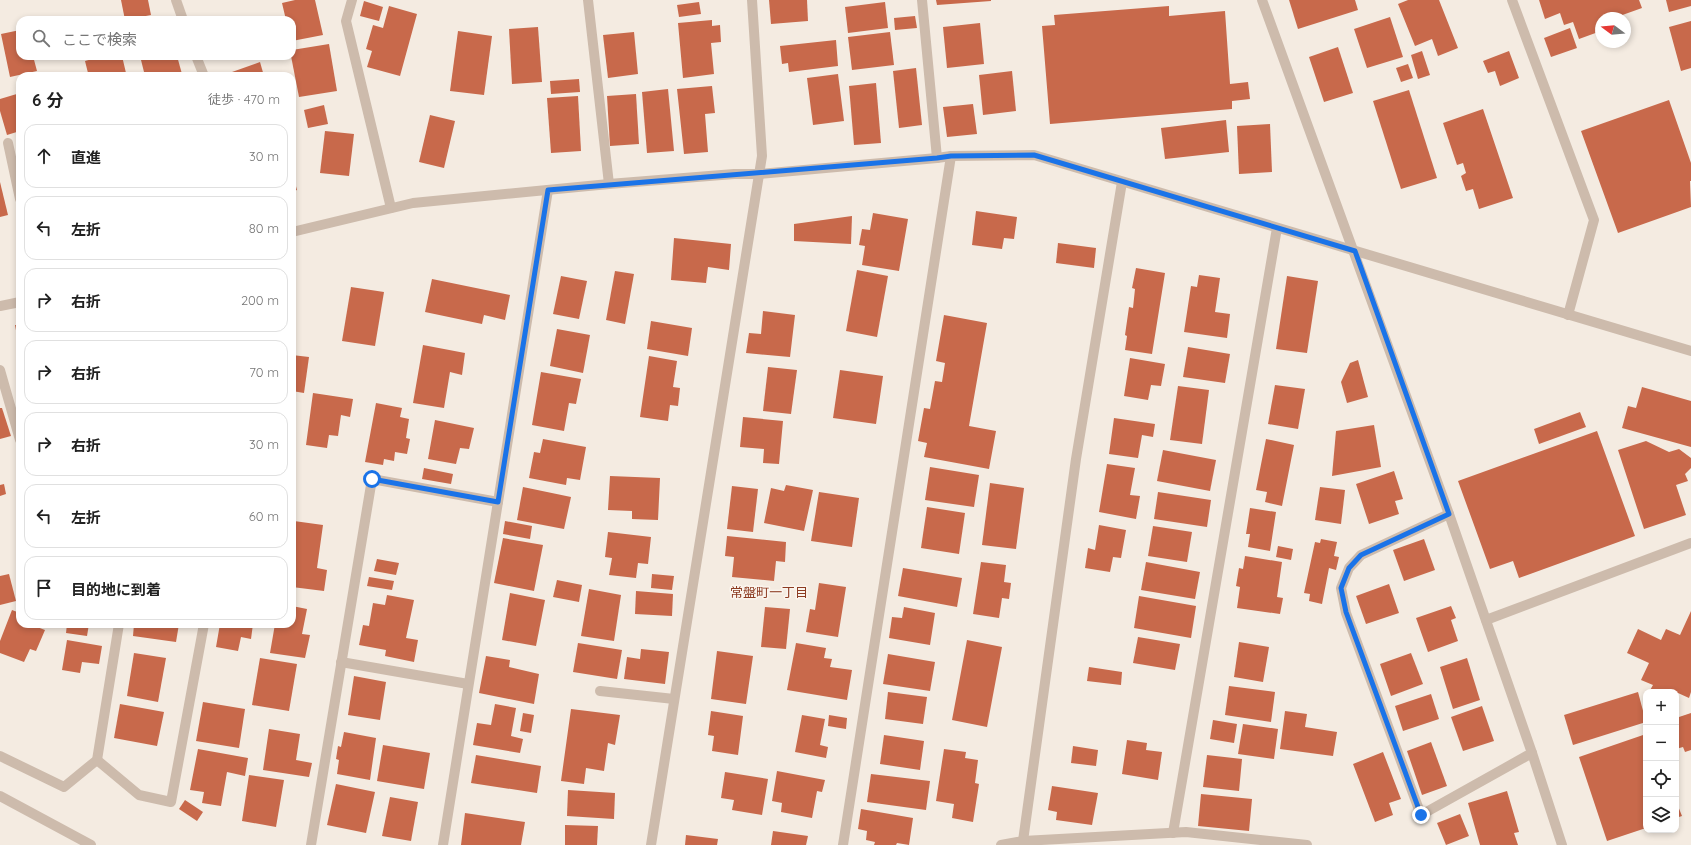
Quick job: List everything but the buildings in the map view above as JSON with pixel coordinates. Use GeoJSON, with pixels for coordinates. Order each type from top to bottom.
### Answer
{"type":"FeatureCollection","features":[{"type":"Feature","properties":{"kind":"street"},"geometry":{"type":"LineString","coordinates":[[176,0],[182,16]]}},
{"type":"Feature","properties":{"kind":"street"},"geometry":{"type":"LineString","coordinates":[[352,0],[346,21],[391,208]]}},
{"type":"Feature","properties":{"kind":"street"},"geometry":{"type":"LineString","coordinates":[[588,0],[609,184]]}},
{"type":"Feature","properties":{"kind":"street"},"geometry":{"type":"LineString","coordinates":[[651,845],[762,156],[752,0]]}},
{"type":"Feature","properties":{"kind":"street"},"geometry":{"type":"LineString","coordinates":[[922,0],[937,158]]}},
{"type":"Feature","properties":{"kind":"street"},"geometry":{"type":"LineString","coordinates":[[1262,0],[1355,251],[1449,514],[1532,753],[1562,845]]}},
{"type":"Feature","properties":{"kind":"street"},"geometry":{"type":"LineString","coordinates":[[1512,0],[1594,220],[1568,315]]}},
{"type":"Feature","properties":{"kind":"street"},"geometry":{"type":"LineString","coordinates":[[198,60],[202,72]]}},
{"type":"Feature","properties":{"kind":"street"},"geometry":{"type":"LineString","coordinates":[[8,143],[16,180]]}},
{"type":"Feature","properties":{"kind":"street"},"geometry":{"type":"LineString","coordinates":[[296,231],[413,203],[609,184],[734,174],[759,174],[951,156],[1034,155],[1691,351]]}},
{"type":"Feature","properties":{"kind":"street"},"geometry":{"type":"LineString","coordinates":[[844,845],[951,156]]}},
{"type":"Feature","properties":{"kind":"street"},"geometry":{"type":"LineString","coordinates":[[1023,841],[1076,459],[1122,182]]}},
{"type":"Feature","properties":{"kind":"street"},"geometry":{"type":"LineString","coordinates":[[443,845],[548,190]]}},
{"type":"Feature","properties":{"kind":"street"},"geometry":{"type":"LineString","coordinates":[[1173,833],[1277,228]]}},
{"type":"Feature","properties":{"kind":"street"},"geometry":{"type":"LineString","coordinates":[[0,306],[16,303]]}},
{"type":"Feature","properties":{"kind":"street"},"geometry":{"type":"LineString","coordinates":[[0,370],[16,426]]}},
{"type":"Feature","properties":{"kind":"street"},"geometry":{"type":"LineString","coordinates":[[311,845],[372,479],[498,502]]}},
{"type":"Feature","properties":{"kind":"street"},"geometry":{"type":"LineString","coordinates":[[1449,514],[1361,555],[1349,568],[1341,588],[1346,612],[1421,815],[1532,753]]}},
{"type":"Feature","properties":{"kind":"street"},"geometry":{"type":"LineString","coordinates":[[1486,620],[1691,543]]}},
{"type":"Feature","properties":{"kind":"street"},"geometry":{"type":"LineString","coordinates":[[0,756],[64,787],[97,760],[118,628]]}},
{"type":"Feature","properties":{"kind":"street"},"geometry":{"type":"LineString","coordinates":[[97,760],[139,796],[171,802],[203,628]]}},
{"type":"Feature","properties":{"kind":"street"},"geometry":{"type":"LineString","coordinates":[[341,662],[468,684]]}},
{"type":"Feature","properties":{"kind":"street"},"geometry":{"type":"LineString","coordinates":[[600,691],[674,699]]}},
{"type":"Feature","properties":{"kind":"street"},"geometry":{"type":"LineString","coordinates":[[0,796],[91,845]]}},
{"type":"Feature","properties":{"kind":"street"},"geometry":{"type":"LineString","coordinates":[[1001,845],[1023,841],[1186,832],[1307,845]]}},
{"type":"Feature","properties":{"kind":"district","name":"常盤町一丁目"},"geometry":{"type":"Point","coordinates":[769,592]}},
{"type":"Feature","properties":{"kind":"route"},"geometry":{"type":"LineString","coordinates":[[372,479],[498,502],[548,190],[734,174],[759,174],[951,156],[1034,155],[1355,251],[1449,514],[1361,555],[1349,568],[1341,588],[1346,612],[1421,815]]}}]}
